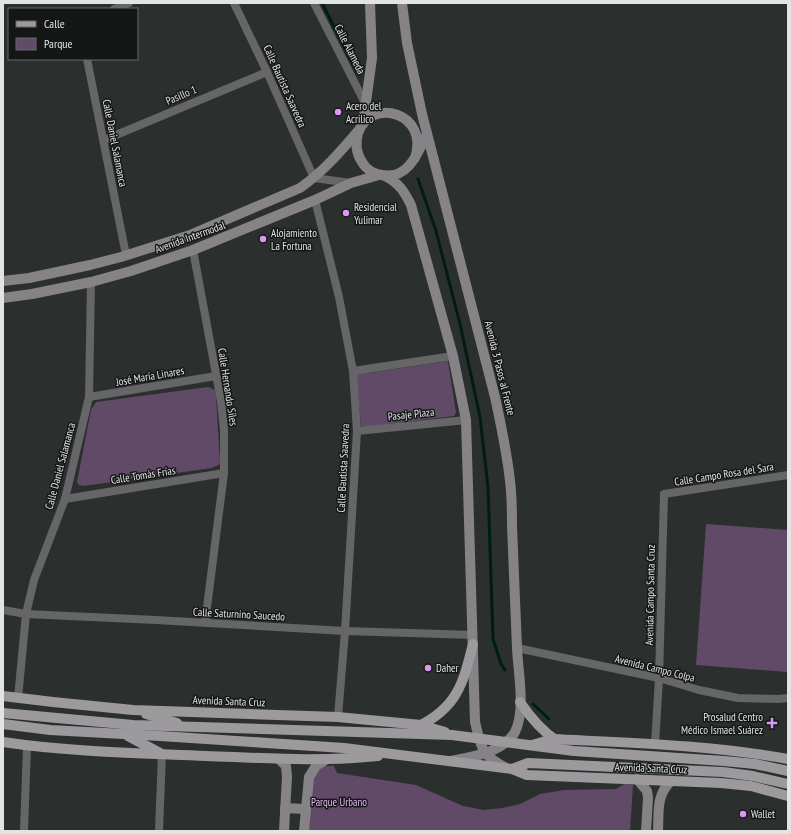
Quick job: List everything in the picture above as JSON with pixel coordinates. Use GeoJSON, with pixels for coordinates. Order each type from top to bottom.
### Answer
{"type":"FeatureCollection","features":[{"type":"Feature","properties":{"kind":"main road"},"geometry":{"type":"LineString","coordinates":[[370,3],[372,58],[366,105],[361,127],[356,139],[356,148],[358,157],[363,165],[370,171],[395,181],[412,205],[453,356],[466,420],[475,722],[484,753],[491,760],[510,769]]}},
{"type":"Feature","properties":{"kind":"main road","name":"Avenida 3 Pasos al Frente"},"geometry":{"type":"LineString","coordinates":[[402,3],[406,43],[427,134],[495,397],[505,443],[511,482],[520,702],[518,723],[514,733],[505,743]]}},
{"type":"Feature","properties":{"kind":"main road"},"geometry":{"type":"LineString","coordinates":[[361,127],[376,115],[384,113],[399,115],[427,134],[410,166],[403,172],[394,175],[382,175]]}},
{"type":"Feature","properties":{"kind":"main road"},"geometry":{"type":"LineString","coordinates":[[406,119],[412,125],[418,141],[418,150],[415,158]]}},
{"type":"Feature","properties":{"kind":"main road","name":"Avenida Intermodal"},"geometry":{"type":"LineString","coordinates":[[3,281],[29,278],[90,265],[190,235],[300,188],[314,178],[338,154],[361,127]]}},
{"type":"Feature","properties":{"kind":"main road","name":"Avenida Intermodal"},"geometry":{"type":"LineString","coordinates":[[3,298],[32,294],[91,282],[131,271],[193,250],[315,200],[351,183],[382,175]]}},
{"type":"Feature","properties":{"kind":"main road"},"geometry":{"type":"LineString","coordinates":[[29,278],[32,294]]}},
{"type":"Feature","properties":{"kind":"main road"},"geometry":{"type":"LineString","coordinates":[[402,734],[421,725],[445,710],[456,695],[468,667],[473,640]]}},
{"type":"Feature","properties":{"kind":"main road","name":"Avenida Santa Cruz"},"geometry":{"type":"LineString","coordinates":[[3,696],[133,710],[338,717],[421,725],[452,735]]}},
{"type":"Feature","properties":{"kind":"main road"},"geometry":{"type":"LineString","coordinates":[[520,702],[530,716],[553,739],[574,751]]}},
{"type":"Feature","properties":{"kind":"main road"},"geometry":{"type":"LineString","coordinates":[[133,710],[190,727]]}},
{"type":"Feature","properties":{"kind":"main road","name":"Avenida Santa Cruz"},"geometry":{"type":"LineString","coordinates":[[3,713],[133,725],[452,735],[574,751],[755,764],[788,771]]}},
{"type":"Feature","properties":{"kind":"main road","name":"Avenida Santa Cruz"},"geometry":{"type":"LineString","coordinates":[[3,724],[50,730],[344,748],[510,769],[527,775],[721,782],[751,786],[788,796]]}},
{"type":"Feature","properties":{"kind":"main road"},"geometry":{"type":"LineString","coordinates":[[125,734],[162,754]]}},
{"type":"Feature","properties":{"kind":"main road","name":"Avenida Santa Cruz"},"geometry":{"type":"LineString","coordinates":[[528,746],[553,739],[725,750],[756,753],[788,759]]}},
{"type":"Feature","properties":{"kind":"main road","name":"Avenida Santa Cruz"},"geometry":{"type":"LineString","coordinates":[[3,742],[27,746],[279,759],[347,760],[394,754]]}},
{"type":"Feature","properties":{"kind":"main road"},"geometry":{"type":"LineString","coordinates":[[445,761],[484,753],[505,743]]}},
{"type":"Feature","properties":{"kind":"main road"},"geometry":{"type":"LineString","coordinates":[[279,759],[286,766],[287,776],[284,831]]}},
{"type":"Feature","properties":{"kind":"main road"},"geometry":{"type":"LineString","coordinates":[[304,831],[309,777],[316,766],[327,759]]}},
{"type":"Feature","properties":{"kind":"main road","name":"Avenida Santa Cruz"},"geometry":{"type":"LineString","coordinates":[[510,769],[528,763],[722,772],[753,776],[788,784]]}},
{"type":"Feature","properties":{"kind":"main road"},"geometry":{"type":"LineString","coordinates":[[637,779],[647,792],[646,831]]}},
{"type":"Feature","properties":{"kind":"main road"},"geometry":{"type":"LineString","coordinates":[[658,831],[660,798],[665,787],[671,781]]}},
{"type":"Feature","properties":{"kind":"main road"},"geometry":{"type":"LineString","coordinates":[[285,808],[305,809]]}},
{"type":"Feature","properties":{"kind":"street"},"geometry":{"type":"LineString","coordinates":[[116,8],[129,3]]}},
{"type":"Feature","properties":{"kind":"street","name":"Calle Bautista Saavedra"},"geometry":{"type":"LineString","coordinates":[[234,3],[267,72],[314,178]]}},
{"type":"Feature","properties":{"kind":"street","name":"Calle Alameda"},"geometry":{"type":"LineString","coordinates":[[314,3],[366,105]]}},
{"type":"Feature","properties":{"kind":"street","name":"Calle Daniel Salamanca"},"geometry":{"type":"LineString","coordinates":[[87,60],[126,255]]}},
{"type":"Feature","properties":{"kind":"street","name":"Pasillo 1"},"geometry":{"type":"LineString","coordinates":[[104,140],[267,72]]}},
{"type":"Feature","properties":{"kind":"street"},"geometry":{"type":"LineString","coordinates":[[314,178],[351,183]]}},
{"type":"Feature","properties":{"kind":"street","name":"Calle Bautista Saavedra"},"geometry":{"type":"LineString","coordinates":[[315,200],[339,297],[353,371],[358,431],[338,717]]}},
{"type":"Feature","properties":{"kind":"street","name":"Calle Hernando Síles"},"geometry":{"type":"LineString","coordinates":[[193,250],[221,401],[224,430],[224,473],[205,623]]}},
{"type":"Feature","properties":{"kind":"street","name":"Calle Daniel Salamanca"},"geometry":{"type":"LineString","coordinates":[[18,698],[26,614],[34,580],[65,499],[89,397],[91,282]]}},
{"type":"Feature","properties":{"kind":"street"},"geometry":{"type":"LineString","coordinates":[[353,371],[453,356]]}},
{"type":"Feature","properties":{"kind":"street","name":"José María Linares"},"geometry":{"type":"LineString","coordinates":[[89,397],[216,376]]}},
{"type":"Feature","properties":{"kind":"street","name":"Pasaje Plaza"},"geometry":{"type":"LineString","coordinates":[[358,431],[466,420]]}},
{"type":"Feature","properties":{"kind":"street","name":"Calle Tomás Frías"},"geometry":{"type":"LineString","coordinates":[[65,499],[224,473]]}},
{"type":"Feature","properties":{"kind":"street","name":"Calle Campo Rosa del Sara"},"geometry":{"type":"LineString","coordinates":[[664,494],[788,475]]}},
{"type":"Feature","properties":{"kind":"street","name":"Avenida Campo Santa Cruz"},"geometry":{"type":"LineString","coordinates":[[655,745],[659,678],[664,494]]}},
{"type":"Feature","properties":{"kind":"street","name":"Calle Saturnino Saucedo"},"geometry":{"type":"LineString","coordinates":[[3,610],[26,614],[345,631],[473,640]]}},
{"type":"Feature","properties":{"kind":"street","name":"Avenida Campo Colpa"},"geometry":{"type":"LineString","coordinates":[[517,648],[659,678],[699,690],[738,698],[788,698]]}},
{"type":"Feature","properties":{"kind":"street"},"geometry":{"type":"LineString","coordinates":[[24,831],[27,746]]}},
{"type":"Feature","properties":{"kind":"street"},"geometry":{"type":"LineString","coordinates":[[159,831],[162,754]]}},
{"type":"Feature","properties":{"kind":"green space"},"geometry":{"type":"Polygon","coordinates":[[[448,361],[456,413],[454,416],[364,427],[361,426],[356,372],[368,373],[448,361]]]}},
{"type":"Feature","properties":{"kind":"green space"},"geometry":{"type":"Polygon","coordinates":[[[208,387],[215,390],[216,394],[220,464],[212,468],[83,486],[79,485],[77,482],[91,410],[96,402],[208,387]]]}},
{"type":"Feature","properties":{"kind":"green space"},"geometry":{"type":"Polygon","coordinates":[[[706,524],[788,530],[788,672],[696,665],[706,524]]]}},
{"type":"Feature","properties":{"kind":"green space","name":"Parque Urbano"},"geometry":{"type":"Polygon","coordinates":[[[325,766],[334,766],[337,773],[416,785],[463,806],[484,810],[520,804],[540,794],[564,790],[616,789],[624,784],[633,785],[630,831],[309,831],[311,780],[317,772],[325,766]]]}},
{"type":"Feature","properties":{"kind":"waterway"},"geometry":{"type":"LineString","coordinates":[[322,3],[357,72]]}},
{"type":"Feature","properties":{"kind":"waterway"},"geometry":{"type":"LineString","coordinates":[[418,179],[436,231],[460,324],[480,417],[488,487],[493,639],[501,664],[505,670]]}},
{"type":"Feature","properties":{"kind":"waterway"},"geometry":{"type":"LineString","coordinates":[[533,704],[549,719]]}},
{"type":"Feature","properties":{"kind":"place","name":"Acero del Acrilico"},"geometry":{"type":"Point","coordinates":[338,112]}},
{"type":"Feature","properties":{"kind":"place","name":"Residencial Yulimar"},"geometry":{"type":"Point","coordinates":[346,213]}},
{"type":"Feature","properties":{"kind":"place","name":"Alojamiento La Fortuna"},"geometry":{"type":"Point","coordinates":[263,239]}},
{"type":"Feature","properties":{"kind":"place","name":"Daher"},"geometry":{"type":"Point","coordinates":[428,668]}},
{"type":"Feature","properties":{"kind":"place","name":"Prosalud Centro Médico Ismael Suárez"},"geometry":{"type":"Point","coordinates":[772,723]}},
{"type":"Feature","properties":{"kind":"place","name":"Wallet"},"geometry":{"type":"Point","coordinates":[743,814]}}]}
